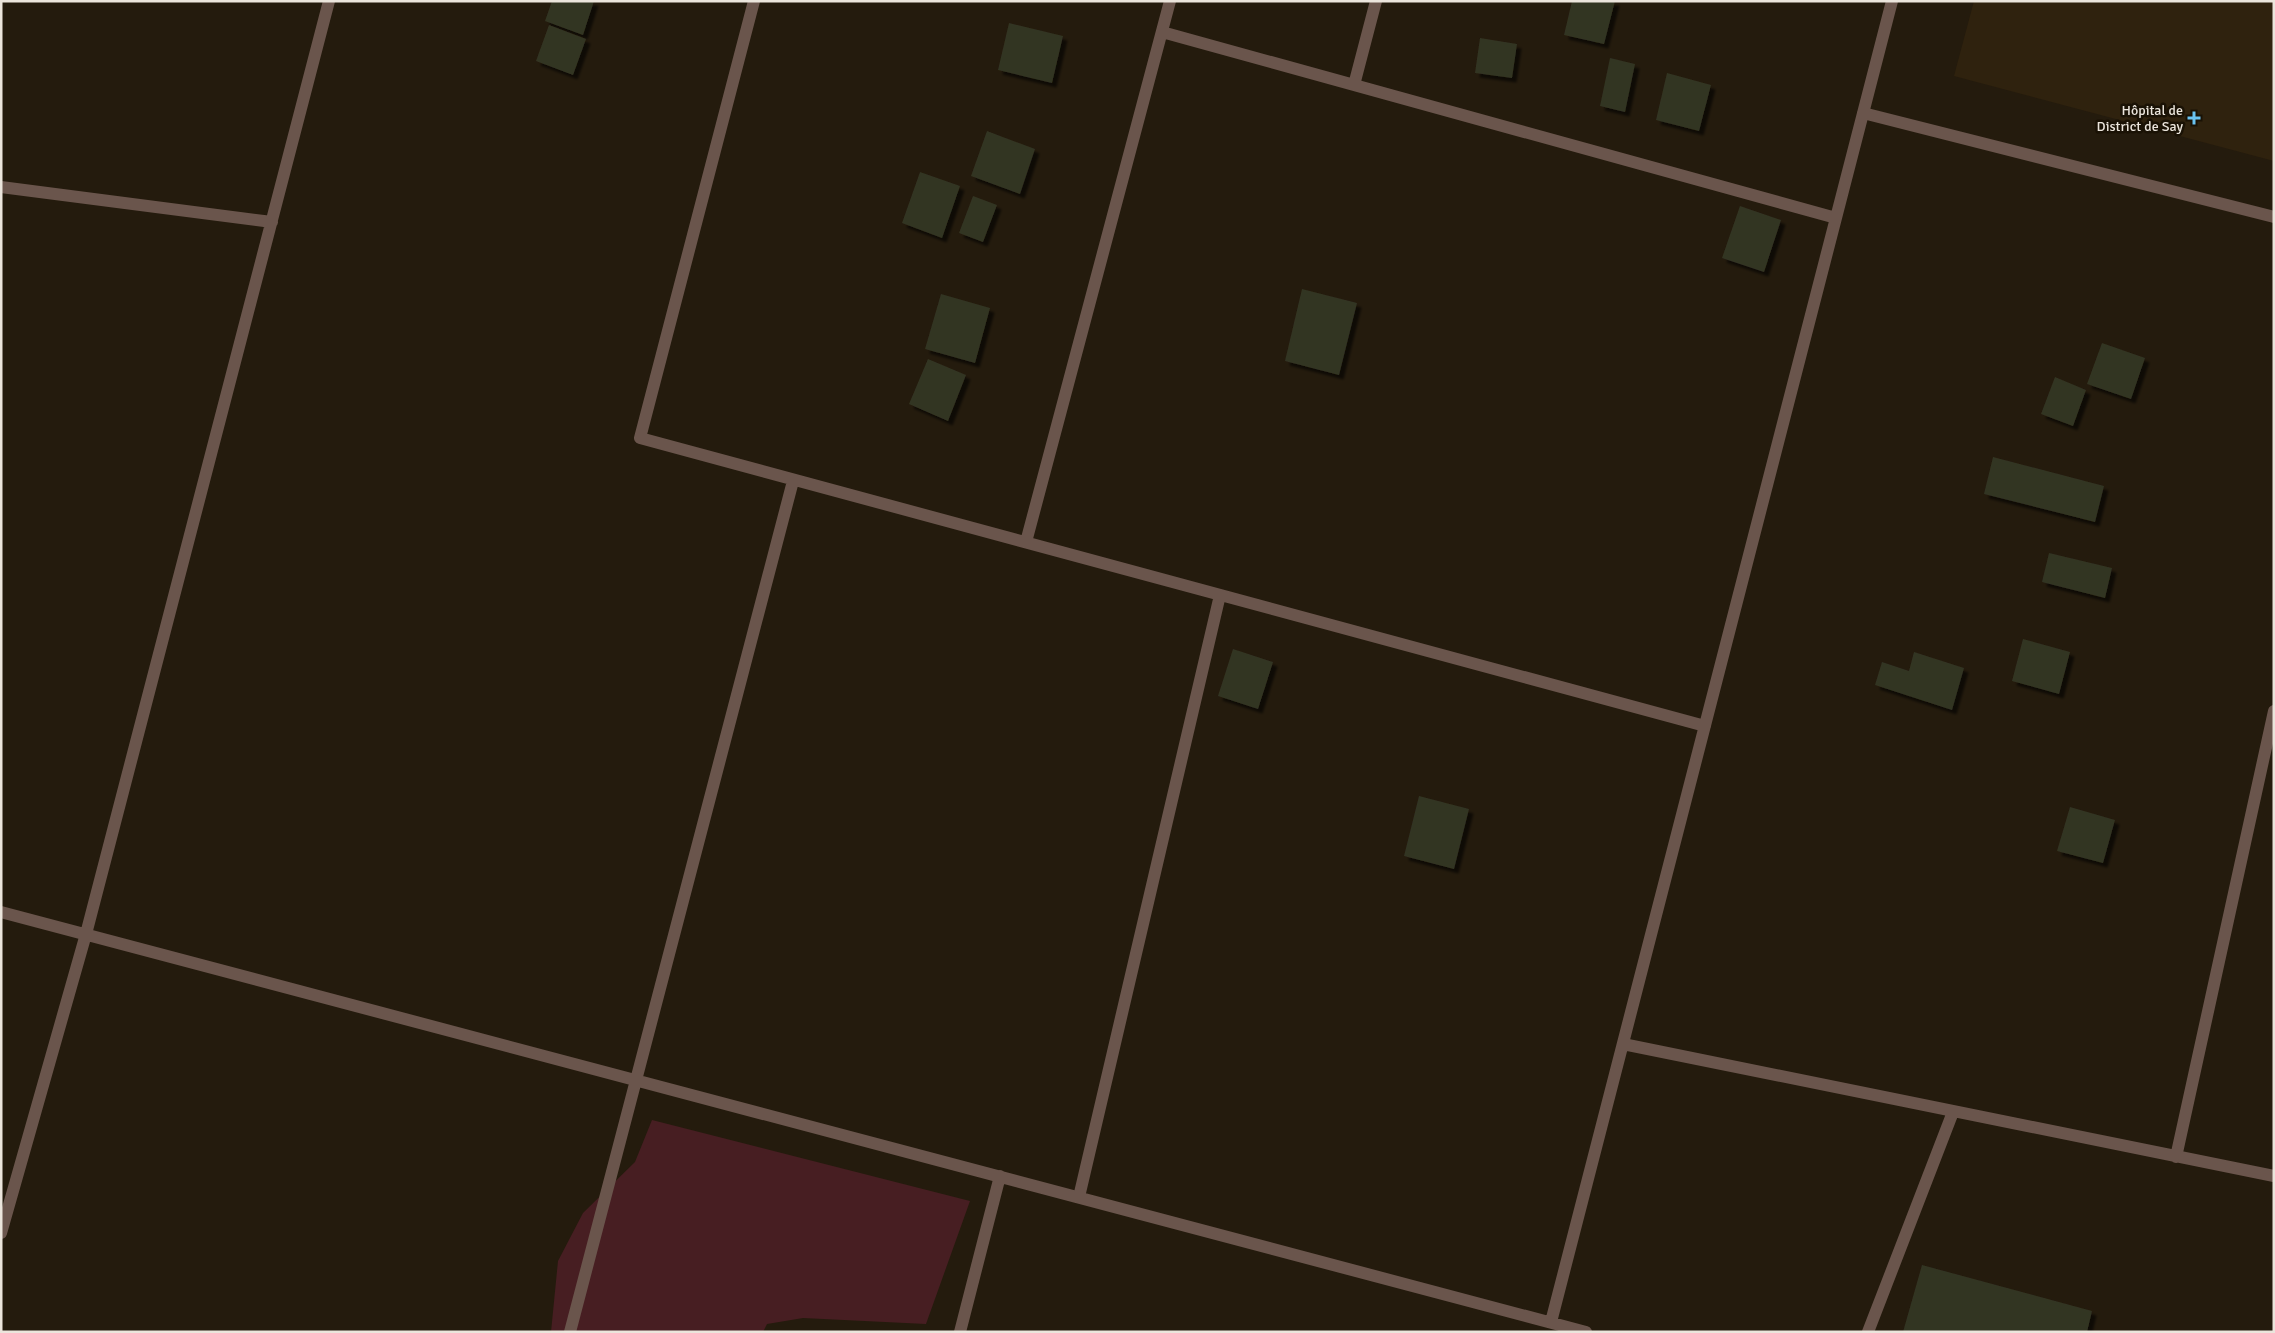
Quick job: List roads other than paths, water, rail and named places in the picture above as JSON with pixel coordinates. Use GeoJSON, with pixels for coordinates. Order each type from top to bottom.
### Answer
{"type":"FeatureCollection","features":[{"type":"Feature","properties":{"kind":"street"},"geometry":{"type":"LineString","coordinates":[[1,1233],[86,934],[329,1]]}},
{"type":"Feature","properties":{"kind":"street"},"geometry":{"type":"LineString","coordinates":[[754,1],[640,438],[793,481],[1026,542],[1705,726]]}},
{"type":"Feature","properties":{"kind":"street"},"geometry":{"type":"LineString","coordinates":[[1026,542],[1170,1]]}},
{"type":"Feature","properties":{"kind":"street"},"geometry":{"type":"LineString","coordinates":[[1354,85],[1376,1]]}},
{"type":"Feature","properties":{"kind":"street"},"geometry":{"type":"LineString","coordinates":[[1551,1322],[1892,1]]}},
{"type":"Feature","properties":{"kind":"street"},"geometry":{"type":"LineString","coordinates":[[1162,32],[1836,218]]}},
{"type":"Feature","properties":{"kind":"street"},"geometry":{"type":"LineString","coordinates":[[1863,113],[2274,217]]}},
{"type":"Feature","properties":{"kind":"street"},"geometry":{"type":"LineString","coordinates":[[1,187],[272,222]]}},
{"type":"Feature","properties":{"kind":"street"},"geometry":{"type":"LineString","coordinates":[[570,1332],[793,481]]}},
{"type":"Feature","properties":{"kind":"street"},"geometry":{"type":"LineString","coordinates":[[1079,1197],[1220,595]]}},
{"type":"Feature","properties":{"kind":"street"},"geometry":{"type":"LineString","coordinates":[[2176,1157],[2274,711]]}},
{"type":"Feature","properties":{"kind":"street"},"geometry":{"type":"LineString","coordinates":[[1,912],[1586,1332]]}},
{"type":"Feature","properties":{"kind":"street"},"geometry":{"type":"LineString","coordinates":[[1623,1044],[2274,1176]]}},
{"type":"Feature","properties":{"kind":"street"},"geometry":{"type":"LineString","coordinates":[[1868,1332],[1953,1112]]}},
{"type":"Feature","properties":{"kind":"street"},"geometry":{"type":"LineString","coordinates":[[960,1332],[1000,1176]]}},
{"type":"Feature","properties":{"kind":"place","name":"Hôpital de District de Say"},"geometry":{"type":"Point","coordinates":[2194,118]}}]}
